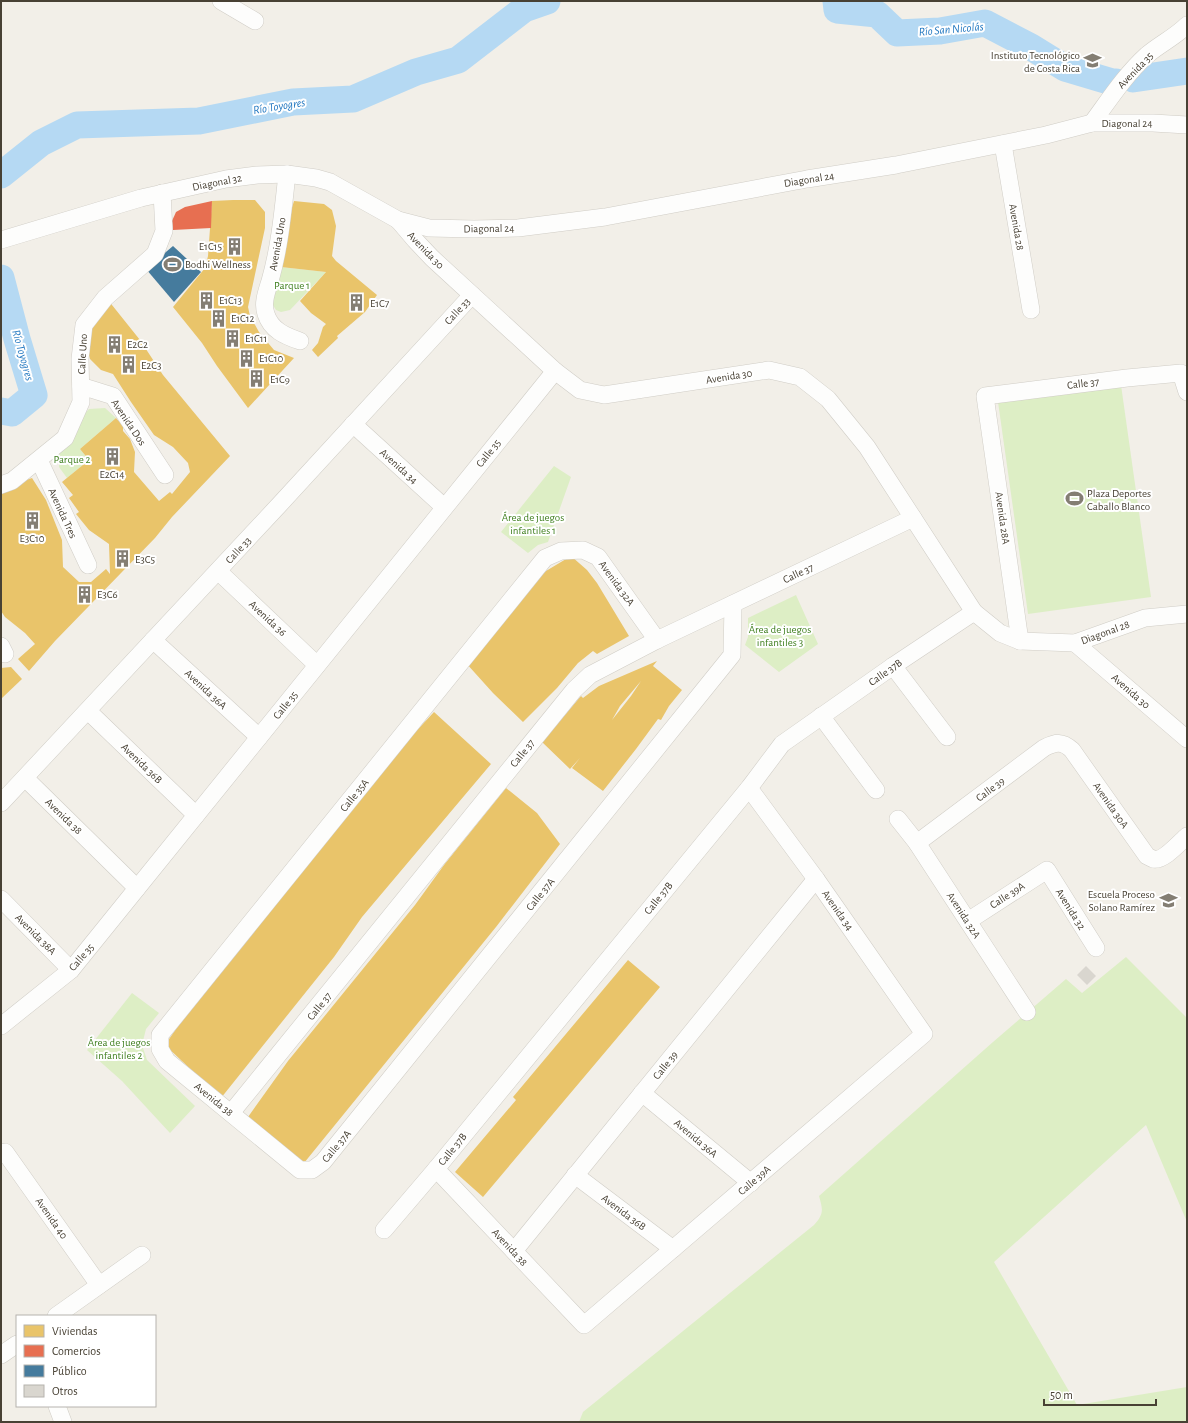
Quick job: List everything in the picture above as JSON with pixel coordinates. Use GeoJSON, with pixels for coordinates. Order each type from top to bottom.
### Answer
{"type":"FeatureCollection","features":[{"type":"Feature","properties":{"kind":"street"},"geometry":{"type":"LineString","coordinates":[[221,1],[255,21]]}},
{"type":"Feature","properties":{"kind":"street","name":"Avenida 35"},"geometry":{"type":"LineString","coordinates":[[1092,123],[1120,84],[1147,55],[1182,31],[1187,25]]}},
{"type":"Feature","properties":{"kind":"street","name":"Diagonal 24"},"geometry":{"type":"LineString","coordinates":[[429,228],[518,228],[605,217],[800,180],[896,165],[1046,135],[1092,123],[1153,123],[1187,125]]}},
{"type":"Feature","properties":{"kind":"street","name":"Avenida 28"},"geometry":{"type":"LineString","coordinates":[[1002,144],[1031,310]]}},
{"type":"Feature","properties":{"kind":"street","name":"Diagonal 32"},"geometry":{"type":"LineString","coordinates":[[4,239],[162,193],[257,175],[287,174],[316,178],[330,182],[398,220],[429,228]]}},
{"type":"Feature","properties":{"kind":"street","name":"Avenida Uno"},"geometry":{"type":"LineString","coordinates":[[287,174],[277,258],[265,300],[265,312],[271,324],[284,336],[300,341]]}},
{"type":"Feature","properties":{"kind":"street","name":"Calle Uno"},"geometry":{"type":"LineString","coordinates":[[1,486],[12,482],[65,438],[81,402],[80,359],[84,325],[105,298],[155,254],[164,231],[162,193]]}},
{"type":"Feature","properties":{"kind":"street","name":"Avenida 30"},"geometry":{"type":"LineString","coordinates":[[398,220],[432,258],[555,371],[580,390],[604,396],[769,370],[800,377],[828,399],[862,441],[974,612],[1000,633]]}},
{"type":"Feature","properties":{"kind":"street","name":"Calle 33"},"geometry":{"type":"LineString","coordinates":[[1,803],[218,571],[472,295]]}},
{"type":"Feature","properties":{"kind":"street","name":"Calle 35"},"geometry":{"type":"LineString","coordinates":[[1,1026],[71,970],[555,371]]}},
{"type":"Feature","properties":{"kind":"street","name":"Calle 37"},"geometry":{"type":"LineString","coordinates":[[985,396],[1127,378],[1181,373],[1187,392]]}},
{"type":"Feature","properties":{"kind":"street","name":"Avenida Dos"},"geometry":{"type":"LineString","coordinates":[[81,386],[113,396],[165,475]]}},
{"type":"Feature","properties":{"kind":"street","name":"Avenida 28A"},"geometry":{"type":"LineString","coordinates":[[985,396],[1020,641]]}},
{"type":"Feature","properties":{"kind":"street","name":"Avenida 34"},"geometry":{"type":"LineString","coordinates":[[353,424],[444,507]]}},
{"type":"Feature","properties":{"kind":"street","name":"Avenida Tres"},"geometry":{"type":"LineString","coordinates":[[39,460],[88,565]]}},
{"type":"Feature","properties":{"kind":"street","name":"Calle 37"},"geometry":{"type":"LineString","coordinates":[[232,1113],[574,690],[590,675],[657,640],[913,518]]}},
{"type":"Feature","properties":{"kind":"street","name":"Avenida 32A"},"geometry":{"type":"LineString","coordinates":[[561,551],[584,550],[598,557],[657,640]]}},
{"type":"Feature","properties":{"kind":"street","name":"Calle 35A"},"geometry":{"type":"LineString","coordinates":[[160,1049],[160,1035],[545,558],[561,551]]}},
{"type":"Feature","properties":{"kind":"street","name":"Avenida 36"},"geometry":{"type":"LineString","coordinates":[[218,571],[317,665]]}},
{"type":"Feature","properties":{"kind":"street","name":"Calle 37A"},"geometry":{"type":"LineString","coordinates":[[312,1170],[323,1162],[732,656],[733,604]]}},
{"type":"Feature","properties":{"kind":"street","name":"Calle 37B"},"geometry":{"type":"LineString","coordinates":[[384,1230],[436,1169],[749,788],[782,744],[893,666],[974,612]]}},
{"type":"Feature","properties":{"kind":"street","name":"Diagonal 28"},"geometry":{"type":"LineString","coordinates":[[1000,633],[1020,641],[1075,643],[1146,618],[1187,614]]}},
{"type":"Feature","properties":{"kind":"street","name":"Avenida 36A"},"geometry":{"type":"LineString","coordinates":[[153,640],[259,737]]}},
{"type":"Feature","properties":{"kind":"street","name":"Avenida 30"},"geometry":{"type":"LineString","coordinates":[[1075,643],[1187,739]]}},
{"type":"Feature","properties":{"kind":"street"},"geometry":{"type":"LineString","coordinates":[[893,666],[947,737]]}},
{"type":"Feature","properties":{"kind":"street","name":"Avenida 36B"},"geometry":{"type":"LineString","coordinates":[[88,710],[196,815]]}},
{"type":"Feature","properties":{"kind":"street"},"geometry":{"type":"LineString","coordinates":[[822,716],[876,790]]}},
{"type":"Feature","properties":{"kind":"street","name":"Calle 39"},"geometry":{"type":"LineString","coordinates":[[917,843],[1044,748],[1052,744],[1066,744]]}},
{"type":"Feature","properties":{"kind":"street","name":"Avenida 30A"},"geometry":{"type":"LineString","coordinates":[[1066,744],[1072,750],[1147,856],[1154,859],[1160,858],[1166,855],[1187,836]]}},
{"type":"Feature","properties":{"kind":"street","name":"Avenida 38"},"geometry":{"type":"LineString","coordinates":[[25,778],[137,888]]}},
{"type":"Feature","properties":{"kind":"street","name":"Avenida 34"},"geometry":{"type":"LineString","coordinates":[[749,788],[816,880],[924,1034]]}},
{"type":"Feature","properties":{"kind":"street","name":"Avenida 32A"},"geometry":{"type":"LineString","coordinates":[[898,819],[917,843],[1028,1012]]}},
{"type":"Feature","properties":{"kind":"street","name":"Calle 39A"},"geometry":{"type":"LineString","coordinates":[[968,921],[1047,870]]}},
{"type":"Feature","properties":{"kind":"street","name":"Avenida 32"},"geometry":{"type":"LineString","coordinates":[[1047,870],[1096,948]]}},
{"type":"Feature","properties":{"kind":"street","name":"Calle 39"},"geometry":{"type":"LineString","coordinates":[[514,1251],[816,880]]}},
{"type":"Feature","properties":{"kind":"street","name":"Avenida 38A"},"geometry":{"type":"LineString","coordinates":[[1,899],[71,970]]}},
{"type":"Feature","properties":{"kind":"street","name":"Calle 39A"},"geometry":{"type":"LineString","coordinates":[[584,1325],[924,1034]]}},
{"type":"Feature","properties":{"kind":"street","name":"Avenida 38"},"geometry":{"type":"LineString","coordinates":[[160,1049],[167,1061],[300,1170],[312,1170]]}},
{"type":"Feature","properties":{"kind":"street","name":"Avenida 36A"},"geometry":{"type":"LineString","coordinates":[[642,1093],[751,1183]]}},
{"type":"Feature","properties":{"kind":"street","name":"Avenida 40"},"geometry":{"type":"LineString","coordinates":[[5,1152],[99,1285]]}},
{"type":"Feature","properties":{"kind":"street","name":"Avenida 38"},"geometry":{"type":"LineString","coordinates":[[436,1169],[584,1325]]}},
{"type":"Feature","properties":{"kind":"street","name":"Avenida 36B"},"geometry":{"type":"LineString","coordinates":[[575,1176],[673,1249]]}},
{"type":"Feature","properties":{"kind":"street"},"geometry":{"type":"LineString","coordinates":[[57,1315],[142,1255]]}},
{"type":"Feature","properties":{"kind":"street"},"geometry":{"type":"LineString","coordinates":[[1,1356],[16,1345]]}},
{"type":"Feature","properties":{"kind":"street"},"geometry":{"type":"LineString","coordinates":[[57,1407],[63,1422]]}},
{"type":"Feature","properties":{"kind":"green space","name":"Parque 1"},"geometry":{"type":"Polygon","coordinates":[[[281,267],[326,272],[290,310],[281,312],[276,310],[271,302],[281,267]]]}},
{"type":"Feature","properties":{"kind":"green space","name":"Plaza Deportes Caballo Blanco"},"geometry":{"type":"Polygon","coordinates":[[[1121,385],[1151,597],[1028,614],[998,402],[1121,385]]]}},
{"type":"Feature","properties":{"kind":"green space","name":"Parque 2"},"geometry":{"type":"Polygon","coordinates":[[[105,408],[116,418],[80,449],[89,460],[67,478],[59,467],[59,453],[79,419],[89,409],[105,408]]]}},
{"type":"Feature","properties":{"kind":"green space","name":"Área de juegos infantiles 1"},"geometry":{"type":"Polygon","coordinates":[[[554,466],[571,477],[548,542],[538,545],[528,553],[501,532],[554,466]]]}},
{"type":"Feature","properties":{"kind":"green space","name":"Área de juegos infantiles 3"},"geometry":{"type":"Polygon","coordinates":[[[796,595],[818,644],[779,672],[745,645],[748,637],[748,618],[796,595]]]}},
{"type":"Feature","properties":{"kind":"green space"},"geometry":{"type":"Polygon","coordinates":[[[1126,957],[1187,1018],[1187,1222],[1146,1125],[994,1262],[1077,1405],[1187,1387],[1187,1422],[579,1422],[583,1412],[814,1225],[820,1218],[822,1212],[819,1196],[1066,979],[1082,993],[1126,957]]]}},
{"type":"Feature","properties":{"kind":"green space","name":"Área de juegos infantiles 2"},"geometry":{"type":"Polygon","coordinates":[[[132,993],[159,1013],[146,1029],[142,1045],[147,1060],[195,1106],[170,1133],[122,1081],[87,1050],[132,993]]]}},
{"type":"Feature","properties":{"kind":"building: Viviendas"},"geometry":{"type":"Polygon","coordinates":[[[255,200],[265,212],[265,228],[248,307],[250,316],[259,332],[274,350],[294,358],[248,408],[202,343],[173,307],[205,268],[208,256],[212,201],[255,200]]]}},
{"type":"Feature","properties":{"kind":"building: Viviendas"},"geometry":{"type":"Polygon","coordinates":[[[294,201],[324,204],[332,210],[336,226],[332,256],[377,295],[365,312],[337,336],[338,338],[318,357],[312,350],[318,343],[323,327],[326,324],[311,313],[300,301],[326,272],[281,267],[290,214],[294,201]]]}},
{"type":"Feature","properties":{"kind":"building: Viviendas"},"geometry":{"type":"Polygon","coordinates":[[[108,300],[140,340],[163,375],[230,456],[172,517],[155,538],[55,641],[29,671],[18,659],[35,644],[25,633],[5,617],[1,611],[1,489],[32,478],[46,500],[62,540],[63,567],[79,582],[91,582],[106,569],[110,574],[109,544],[89,530],[76,514],[79,512],[69,498],[73,495],[62,482],[89,460],[80,449],[116,418],[123,426],[123,431],[130,439],[135,452],[134,472],[159,501],[170,492],[172,494],[190,472],[188,463],[173,447],[154,435],[113,374],[101,370],[90,359],[87,348],[93,315],[108,300]]]}},
{"type":"Feature","properties":{"kind":"building: Viviendas"},"geometry":{"type":"Polygon","coordinates":[[[571,556],[587,570],[597,583],[629,636],[597,654],[593,651],[578,663],[557,688],[523,722],[493,693],[466,663],[541,574],[571,556]]]}},
{"type":"Feature","properties":{"kind":"building: Viviendas"},"geometry":{"type":"Polygon","coordinates":[[[657,661],[653,666],[682,690],[669,706],[661,720],[658,719],[603,791],[572,768],[580,758],[570,769],[542,742],[581,696],[583,698],[599,686],[657,661]],[[641,681],[620,706],[612,720],[641,681]]]}},
{"type":"Feature","properties":{"kind":"building: Viviendas"},"geometry":{"type":"Polygon","coordinates":[[[11,667],[22,679],[1,699],[1,668],[11,667]]]}},
{"type":"Feature","properties":{"kind":"building: Viviendas"},"geometry":{"type":"Polygon","coordinates":[[[434,712],[491,764],[362,917],[334,957],[221,1098],[165,1045],[176,1029],[408,740],[434,712]]]}},
{"type":"Feature","properties":{"kind":"building: Viviendas"},"geometry":{"type":"Polygon","coordinates":[[[506,788],[537,813],[560,844],[496,927],[304,1163],[248,1117],[288,1061],[415,905],[444,865],[506,788]]]}},
{"type":"Feature","properties":{"kind":"building: Viviendas"},"geometry":{"type":"Polygon","coordinates":[[[628,960],[660,987],[483,1197],[455,1172],[516,1100],[513,1097],[628,960]]]}},
{"type":"Feature","properties":{"kind":"building: Comercios"},"geometry":{"type":"Polygon","coordinates":[[[212,201],[211,228],[173,230],[172,221],[176,212],[185,207],[212,201]]]}},
{"type":"Feature","properties":{"kind":"building: Público","name":"Bodhi Wellness"},"geometry":{"type":"Polygon","coordinates":[[[173,246],[201,272],[174,302],[146,269],[173,246]]]}},
{"type":"Feature","properties":{"kind":"building: Otros"},"geometry":{"type":"Polygon","coordinates":[[[1086,966],[1096,976],[1087,985],[1077,975],[1086,966]]]}},
{"type":"Feature","properties":{"kind":"waterway","name":"Río Toyogres"},"geometry":{"type":"LineString","coordinates":[[1,175],[41,143],[77,125],[199,121],[293,102],[353,99],[416,72],[458,60],[524,9],[547,1]]}},
{"type":"Feature","properties":{"kind":"waterway","name":"Río San Nicolás"},"geometry":{"type":"LineString","coordinates":[[836,1],[837,10],[877,14],[897,33],[940,31],[985,23],[1031,47],[1065,68],[1116,82]]}},
{"type":"Feature","properties":{"kind":"waterway","name":"Río San Nicolás"},"geometry":{"type":"LineString","coordinates":[[1133,79],[1187,71]]}},
{"type":"Feature","properties":{"kind":"waterway","name":"Río Toyogres"},"geometry":{"type":"LineString","coordinates":[[1,278],[34,395],[12,413],[1,411]]}},
{"type":"Feature","properties":{"kind":"place","name":"Instituto Tecnológico de Costa Rica"},"geometry":{"type":"Point","coordinates":[1093,61]}},
{"type":"Feature","properties":{"kind":"place","name":"E1C15"},"geometry":{"type":"Point","coordinates":[235,246]}},
{"type":"Feature","properties":{"kind":"place","name":"Bodhi Wellness"},"geometry":{"type":"Point","coordinates":[172,264]}},
{"type":"Feature","properties":{"kind":"place","name":"E1C13"},"geometry":{"type":"Point","coordinates":[206,300]}},
{"type":"Feature","properties":{"kind":"place","name":"E1C7"},"geometry":{"type":"Point","coordinates":[357,303]}},
{"type":"Feature","properties":{"kind":"place","name":"E1C12"},"geometry":{"type":"Point","coordinates":[218,318]}},
{"type":"Feature","properties":{"kind":"place","name":"E1C11"},"geometry":{"type":"Point","coordinates":[232,338]}},
{"type":"Feature","properties":{"kind":"place","name":"E2C2"},"geometry":{"type":"Point","coordinates":[114,344]}},
{"type":"Feature","properties":{"kind":"place","name":"E1C10"},"geometry":{"type":"Point","coordinates":[246,358]}},
{"type":"Feature","properties":{"kind":"place","name":"E2C3"},"geometry":{"type":"Point","coordinates":[128,365]}},
{"type":"Feature","properties":{"kind":"place","name":"E1C9"},"geometry":{"type":"Point","coordinates":[257,379]}},
{"type":"Feature","properties":{"kind":"place","name":"E2C14"},"geometry":{"type":"Point","coordinates":[112,456]}},
{"type":"Feature","properties":{"kind":"place","name":"Plaza Deportes Caballo Blanco"},"geometry":{"type":"Point","coordinates":[1074,499]}},
{"type":"Feature","properties":{"kind":"place","name":"E3C10"},"geometry":{"type":"Point","coordinates":[32,520]}},
{"type":"Feature","properties":{"kind":"place","name":"E3C5"},"geometry":{"type":"Point","coordinates":[122,559]}},
{"type":"Feature","properties":{"kind":"place","name":"E3C6"},"geometry":{"type":"Point","coordinates":[84,594]}},
{"type":"Feature","properties":{"kind":"place","name":"Escuela Proceso Solano Ramírez"},"geometry":{"type":"Point","coordinates":[1168,900]}}]}
